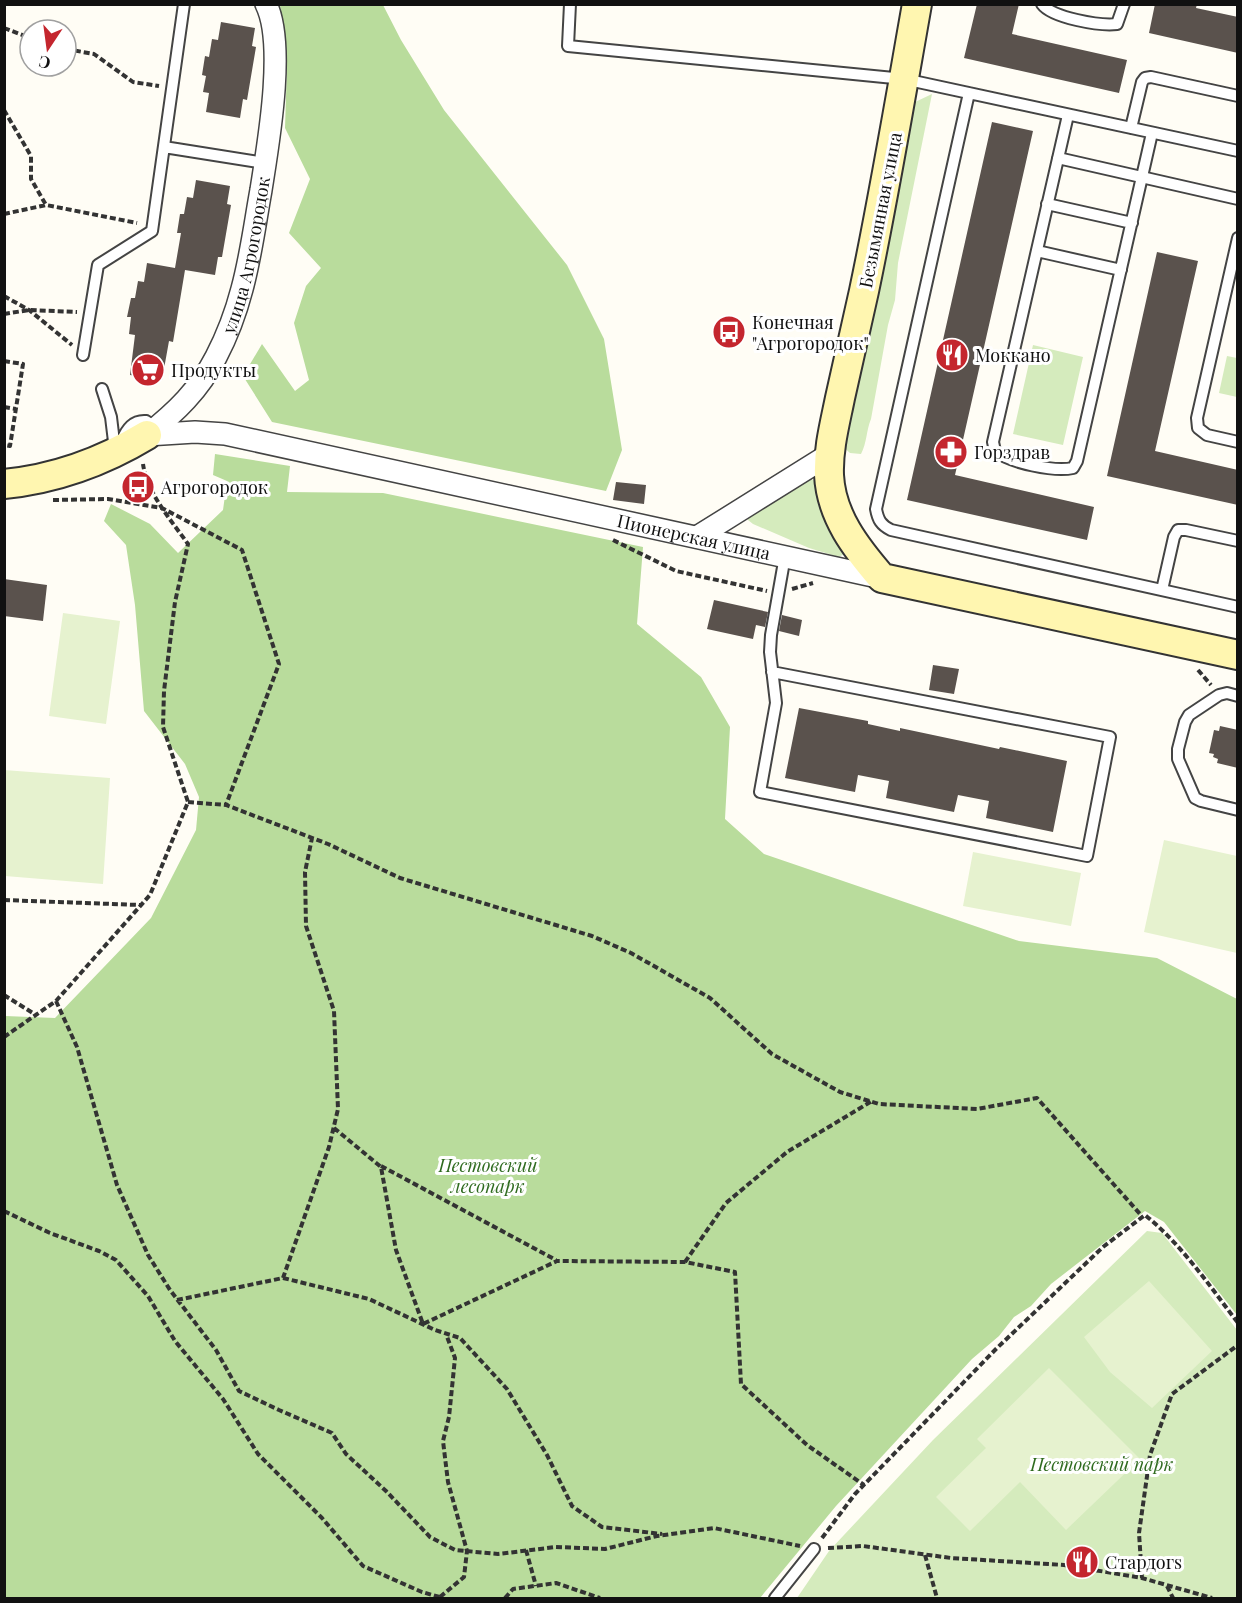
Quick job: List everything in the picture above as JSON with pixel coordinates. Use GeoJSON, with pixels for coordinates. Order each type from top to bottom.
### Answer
{"type":"FeatureCollection","features":[{"type":"Feature","properties":{"kind":"street","name":"Безымянная улица"},"geometry":{"type":"LineString","coordinates":[[882,578],[850,539],[840,518],[831,492],[830,454],[871,256],[917,4]]}},
{"type":"Feature","properties":{"kind":"street","name":"улица Агрогородок"},"geometry":{"type":"LineString","coordinates":[[4,484],[23,483],[60,474],[134,443],[174,414],[196,391],[216,357],[229,326],[246,272],[265,163],[274,77],[273,26],[266,5]]}},
{"type":"Feature","properties":{"kind":"street","name":"Пионерская улица"},"geometry":{"type":"LineString","coordinates":[[134,443],[195,432],[225,434],[1238,655]]}},
{"type":"Feature","properties":{"kind":"street"},"geometry":{"type":"LineString","coordinates":[[697,537],[830,454]]}},
{"type":"Feature","properties":{"kind":"lane"},"geometry":{"type":"LineString","coordinates":[[83,355],[98,264],[152,231],[184,4]]}},
{"type":"Feature","properties":{"kind":"lane"},"geometry":{"type":"LineString","coordinates":[[570,4],[568,46],[904,79],[1238,151]]}},
{"type":"Feature","properties":{"kind":"lane"},"geometry":{"type":"LineString","coordinates":[[1042,4],[1051,13],[1107,26],[1117,24],[1124,4]]}},
{"type":"Feature","properties":{"kind":"lane"},"geometry":{"type":"LineString","coordinates":[[1131,128],[1142,82],[1151,76],[1238,96]]}},
{"type":"Feature","properties":{"kind":"lane"},"geometry":{"type":"LineString","coordinates":[[969,93],[876,509],[878,518],[882,525],[891,530],[1238,607]]}},
{"type":"Feature","properties":{"kind":"lane"},"geometry":{"type":"LineString","coordinates":[[1068,115],[993,442],[995,452],[1003,457],[1061,471],[1073,468],[1077,461],[1152,133]]}},
{"type":"Feature","properties":{"kind":"lane"},"geometry":{"type":"LineString","coordinates":[[164,147],[265,163]]}},
{"type":"Feature","properties":{"kind":"lane"},"geometry":{"type":"LineString","coordinates":[[1058,158],[1238,199]]}},
{"type":"Feature","properties":{"kind":"lane"},"geometry":{"type":"LineString","coordinates":[[1047,204],[1132,223]]}},
{"type":"Feature","properties":{"kind":"lane"},"geometry":{"type":"LineString","coordinates":[[1237,245],[1197,418],[1198,428],[1207,435],[1238,442]]}},
{"type":"Feature","properties":{"kind":"lane"},"geometry":{"type":"LineString","coordinates":[[1037,250],[1121,270]]}},
{"type":"Feature","properties":{"kind":"lane"},"geometry":{"type":"LineString","coordinates":[[102,389],[111,417],[134,443]]}},
{"type":"Feature","properties":{"kind":"lane"},"geometry":{"type":"LineString","coordinates":[[1162,590],[1174,537],[1178,530],[1238,541]]}},
{"type":"Feature","properties":{"kind":"lane"},"geometry":{"type":"LineString","coordinates":[[772,672],[1110,737],[1087,856],[760,792],[776,703],[772,672],[770,652],[771,635],[785,556]]}},
{"type":"Feature","properties":{"kind":"lane"},"geometry":{"type":"LineString","coordinates":[[1238,696],[1227,693],[1219,695],[1189,715],[1178,749],[1178,759],[1195,798],[1238,810]]}},
{"type":"Feature","properties":{"kind":"lane"},"geometry":{"type":"LineString","coordinates":[[775,1599],[814,1549]]}},
{"type":"Feature","properties":{"kind":"path"},"geometry":{"type":"LineString","coordinates":[[78,51],[94,54],[133,82],[172,88]]}},
{"type":"Feature","properties":{"kind":"path"},"geometry":{"type":"LineString","coordinates":[[4,110],[31,156],[31,179],[46,205]]}},
{"type":"Feature","properties":{"kind":"path"},"geometry":{"type":"LineString","coordinates":[[4,214],[46,205],[153,226]]}},
{"type":"Feature","properties":{"kind":"path"},"geometry":{"type":"LineString","coordinates":[[4,296],[29,310],[83,355]]}},
{"type":"Feature","properties":{"kind":"path"},"geometry":{"type":"LineString","coordinates":[[4,314],[29,310],[90,312]]}},
{"type":"Feature","properties":{"kind":"path"},"geometry":{"type":"LineString","coordinates":[[4,361],[23,364],[10,446],[4,445]]}},
{"type":"Feature","properties":{"kind":"path"},"geometry":{"type":"LineString","coordinates":[[4,407],[16,409]]}},
{"type":"Feature","properties":{"kind":"path"},"geometry":{"type":"LineString","coordinates":[[4,1037],[56,1001],[150,895],[188,802],[163,727],[164,691],[175,602],[188,543],[162,508],[145,474],[134,443]]}},
{"type":"Feature","properties":{"kind":"path"},"geometry":{"type":"LineString","coordinates":[[52,500],[108,499],[162,508],[242,550],[279,664],[226,805]]}},
{"type":"Feature","properties":{"kind":"path"},"geometry":{"type":"LineString","coordinates":[[188,802],[226,805],[312,838],[400,878],[592,936],[631,953],[710,999],[772,1054],[840,1092],[879,1104],[977,1109],[1037,1098],[1140,1214]]}},
{"type":"Feature","properties":{"kind":"path"},"geometry":{"type":"LineString","coordinates":[[283,1278],[329,1147],[338,1109],[334,1011],[306,926],[305,872],[312,838]]}},
{"type":"Feature","properties":{"kind":"path"},"geometry":{"type":"LineString","coordinates":[[4,900],[140,905]]}},
{"type":"Feature","properties":{"kind":"path"},"geometry":{"type":"LineString","coordinates":[[4,995],[36,1015]]}},
{"type":"Feature","properties":{"kind":"path"},"geometry":{"type":"LineString","coordinates":[[56,1001],[78,1047],[117,1185],[148,1255],[177,1300],[216,1350],[240,1390],[332,1433],[346,1454],[386,1491],[429,1537],[455,1550],[498,1554],[556,1547],[605,1549],[667,1535],[714,1528],[814,1549],[863,1546],[925,1555],[1064,1565],[1142,1578],[1212,1599]]}},
{"type":"Feature","properties":{"kind":"path"},"geometry":{"type":"LineString","coordinates":[[685,1262],[726,1203],[787,1152],[872,1101]]}},
{"type":"Feature","properties":{"kind":"path"},"geometry":{"type":"LineString","coordinates":[[334,1128],[379,1166],[557,1261]]}},
{"type":"Feature","properties":{"kind":"path"},"geometry":{"type":"LineString","coordinates":[[379,1166],[396,1250],[423,1324]]}},
{"type":"Feature","properties":{"kind":"path"},"geometry":{"type":"LineString","coordinates":[[4,1211],[116,1260],[148,1296],[175,1341],[223,1399],[258,1454],[322,1518],[363,1566],[440,1598],[464,1576],[467,1551],[448,1482],[443,1441],[449,1417],[455,1358],[445,1333]]}},
{"type":"Feature","properties":{"kind":"path"},"geometry":{"type":"LineString","coordinates":[[814,1549],[864,1485],[996,1349],[1103,1247],[1145,1215],[1166,1232],[1179,1247],[1238,1323]]}},
{"type":"Feature","properties":{"kind":"path"},"geometry":{"type":"LineString","coordinates":[[423,1324],[557,1261],[685,1262],[735,1272],[741,1384],[807,1445],[864,1485]]}},
{"type":"Feature","properties":{"kind":"path"},"geometry":{"type":"LineString","coordinates":[[177,1300],[283,1278],[369,1299],[460,1338],[507,1389],[548,1455],[572,1506],[602,1527],[667,1535]]}},
{"type":"Feature","properties":{"kind":"path"},"geometry":{"type":"LineString","coordinates":[[1142,1578],[1139,1533],[1150,1455],[1172,1394],[1238,1345]]}},
{"type":"Feature","properties":{"kind":"path"},"geometry":{"type":"LineString","coordinates":[[526,1551],[536,1586]]}},
{"type":"Feature","properties":{"kind":"path"},"geometry":{"type":"LineString","coordinates":[[925,1555],[937,1599]]}},
{"type":"Feature","properties":{"kind":"path"},"geometry":{"type":"LineString","coordinates":[[505,1599],[513,1589],[556,1583],[600,1599]]}},
{"type":"Feature","properties":{"kind":"path"},"geometry":{"type":"LineString","coordinates":[[1167,1586],[1173,1599]]}},
{"type":"Feature","properties":{"kind":"green space"},"geometry":{"type":"Polygon","coordinates":[[[280,5],[383,5],[401,40],[444,110],[567,265],[604,339],[622,450],[606,491],[272,422],[243,376],[262,344],[295,391],[309,380],[294,323],[306,286],[321,268],[289,233],[310,179],[285,128],[287,66],[280,5]]]}},
{"type":"Feature","properties":{"kind":"green space"},"geometry":{"type":"Polygon","coordinates":[[[932,94],[898,263],[895,300],[888,325],[871,419],[861,454],[850,453],[841,445],[913,103],[932,94]]]}},
{"type":"Feature","properties":{"kind":"green space"},"geometry":{"type":"Polygon","coordinates":[[[1033,345],[1083,357],[1063,445],[1013,434],[1033,345]]]}},
{"type":"Feature","properties":{"kind":"green space"},"geometry":{"type":"Polygon","coordinates":[[[1227,356],[1237,358],[1237,397],[1219,393],[1227,356]]]}},
{"type":"Feature","properties":{"kind":"green space","name":"Пестовский лесопарк"},"geometry":{"type":"Polygon","coordinates":[[[215,454],[290,466],[287,492],[383,493],[643,547],[637,624],[701,677],[730,727],[725,819],[764,854],[1019,941],[1157,958],[1237,999],[1237,1315],[1164,1222],[1145,1211],[1051,1284],[1031,1306],[1014,1317],[999,1336],[972,1359],[836,1506],[760,1598],[5,1598],[5,1016],[55,1018],[151,918],[196,830],[199,797],[185,764],[144,711],[135,605],[126,545],[104,521],[111,504],[150,524],[178,553],[223,510],[227,481],[213,475],[215,454]]]}},
{"type":"Feature","properties":{"kind":"green space"},"geometry":{"type":"Polygon","coordinates":[[[811,479],[817,482],[846,550],[839,557],[809,548],[748,520],[747,516],[811,479]]]}},
{"type":"Feature","properties":{"kind":"green space"},"geometry":{"type":"Polygon","coordinates":[[[63,613],[120,621],[106,724],[49,716],[63,613]]]}},
{"type":"Feature","properties":{"kind":"green space"},"geometry":{"type":"Polygon","coordinates":[[[4,770],[110,778],[103,884],[5,876],[4,770]]]}},
{"type":"Feature","properties":{"kind":"green space"},"geometry":{"type":"Polygon","coordinates":[[[1164,840],[1237,856],[1237,953],[1144,932],[1164,840]]]}},
{"type":"Feature","properties":{"kind":"green space"},"geometry":{"type":"Polygon","coordinates":[[[973,852],[1081,873],[1071,926],[963,906],[973,852]]]}},
{"type":"Feature","properties":{"kind":"green space","name":"Пестовский парк"},"geometry":{"type":"Polygon","coordinates":[[[1147,1231],[1162,1233],[1237,1330],[1237,1598],[797,1598],[829,1551],[933,1440],[1147,1231]]]}},
{"type":"Feature","properties":{"kind":"green space"},"geometry":{"type":"Polygon","coordinates":[[[1149,1281],[1212,1351],[1152,1408],[1110,1372],[1084,1337],[1149,1281]]]}},
{"type":"Feature","properties":{"kind":"green space"},"geometry":{"type":"Polygon","coordinates":[[[1049,1368],[1140,1459],[1066,1530],[1020,1482],[970,1531],[936,1497],[986,1448],[977,1439],[1049,1368]]]}},
{"type":"Feature","properties":{"kind":"building"},"geometry":{"type":"Polygon","coordinates":[[[977,4],[1019,4],[1012,34],[1127,60],[1119,93],[964,58],[977,4]]]}},
{"type":"Feature","properties":{"kind":"building"},"geometry":{"type":"Polygon","coordinates":[[[1155,4],[1197,4],[1196,8],[1238,17],[1238,53],[1149,33],[1155,4]]]}},
{"type":"Feature","properties":{"kind":"building"},"geometry":{"type":"Polygon","coordinates":[[[221,22],[255,28],[252,46],[256,47],[247,100],[243,99],[240,118],[206,112],[209,93],[203,92],[206,76],[202,75],[205,56],[209,57],[212,39],[218,40],[221,22]]]}},
{"type":"Feature","properties":{"kind":"building"},"geometry":{"type":"Polygon","coordinates":[[[992,122],[1033,131],[955,475],[1094,507],[1087,540],[907,500],[992,122]]]}},
{"type":"Feature","properties":{"kind":"building"},"geometry":{"type":"Polygon","coordinates":[[[196,180],[230,186],[227,204],[231,205],[222,257],[218,257],[215,275],[185,270],[173,342],[169,341],[162,380],[130,375],[135,335],[129,334],[131,317],[127,317],[131,298],[135,298],[138,281],[144,282],[147,263],[175,268],[181,233],[177,233],[180,214],[184,214],[187,197],[193,198],[196,180]]]}},
{"type":"Feature","properties":{"kind":"building"},"geometry":{"type":"Polygon","coordinates":[[[1157,252],[1198,261],[1155,451],[1238,470],[1238,505],[1107,476],[1157,252]]]}},
{"type":"Feature","properties":{"kind":"building"},"geometry":{"type":"Polygon","coordinates":[[[616,482],[646,485],[644,504],[613,500],[616,482]]]}},
{"type":"Feature","properties":{"kind":"building"},"geometry":{"type":"Polygon","coordinates":[[[4,579],[47,585],[43,621],[4,616],[4,579]]]}},
{"type":"Feature","properties":{"kind":"building"},"geometry":{"type":"Polygon","coordinates":[[[714,600],[768,612],[765,627],[756,625],[753,639],[707,629],[714,600]]]}},
{"type":"Feature","properties":{"kind":"building"},"geometry":{"type":"Polygon","coordinates":[[[782,615],[802,620],[799,636],[779,631],[782,615]]]}},
{"type":"Feature","properties":{"kind":"building"},"geometry":{"type":"Polygon","coordinates":[[[933,665],[959,669],[954,694],[929,690],[933,665]]]}},
{"type":"Feature","properties":{"kind":"building"},"geometry":{"type":"Polygon","coordinates":[[[799,708],[868,721],[868,724],[900,731],[900,728],[1067,761],[1053,832],[986,818],[989,801],[958,795],[954,812],[886,798],[889,781],[858,775],[855,792],[785,778],[799,708]]]}},
{"type":"Feature","properties":{"kind":"building"},"geometry":{"type":"Polygon","coordinates":[[[1220,726],[1238,730],[1238,768],[1217,763],[1218,759],[1213,757],[1214,754],[1209,753],[1214,730],[1219,731],[1220,726]]]}},
{"type":"Feature","properties":{"kind":"place","name":"Конечная \"Агрогородок\""},"geometry":{"type":"Point","coordinates":[729,332]}},
{"type":"Feature","properties":{"kind":"place","name":"Моккано"},"geometry":{"type":"Point","coordinates":[952,355]}},
{"type":"Feature","properties":{"kind":"place","name":"Продукты"},"geometry":{"type":"Point","coordinates":[148,370]}},
{"type":"Feature","properties":{"kind":"place","name":"Горздрав"},"geometry":{"type":"Point","coordinates":[951,452]}},
{"type":"Feature","properties":{"kind":"place","name":"Агрогородок"},"geometry":{"type":"Point","coordinates":[138,487]}},
{"type":"Feature","properties":{"kind":"place","name":"Стардогs"},"geometry":{"type":"Point","coordinates":[1082,1562]}}]}
